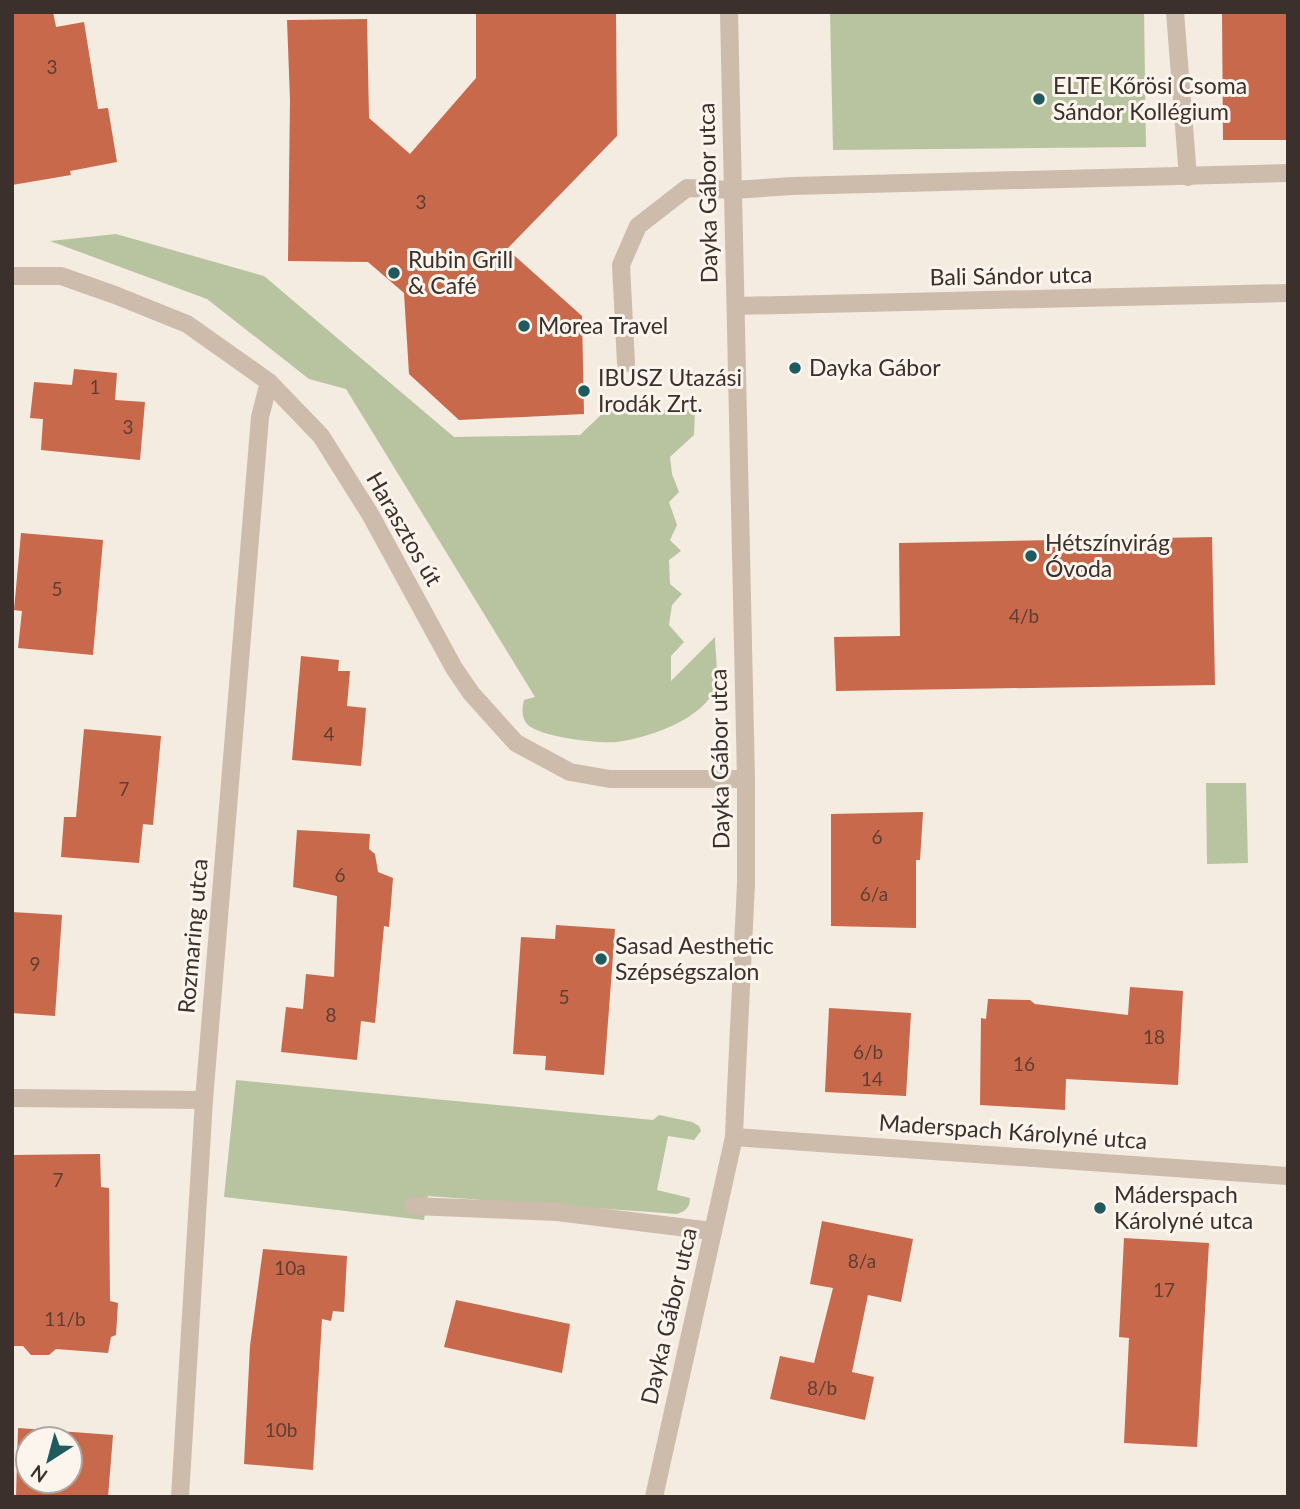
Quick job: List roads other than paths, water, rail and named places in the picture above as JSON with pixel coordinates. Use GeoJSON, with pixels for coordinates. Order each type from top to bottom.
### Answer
{"type":"FeatureCollection","features":[{"type":"Feature","properties":{"kind":"street","name":"Dayka Gábor utca"},"geometry":{"type":"LineString","coordinates":[[654,1497],[734,1137],[746,884],[746,779],[729,12]]}},
{"type":"Feature","properties":{"kind":"street"},"geometry":{"type":"LineString","coordinates":[[1175,12],[1188,177]]}},
{"type":"Feature","properties":{"kind":"street"},"geometry":{"type":"LineString","coordinates":[[626,363],[621,265],[638,226],[687,188],[733,190],[792,186],[1288,173]]}},
{"type":"Feature","properties":{"kind":"street","name":"Harasztos út"},"geometry":{"type":"LineString","coordinates":[[12,276],[61,276],[187,324],[269,382],[321,436],[370,514],[454,668],[471,693],[516,743],[570,772],[610,779],[746,779]]}},
{"type":"Feature","properties":{"kind":"street","name":"Bali Sándor utca"},"geometry":{"type":"LineString","coordinates":[[736,306],[1288,293]]}},
{"type":"Feature","properties":{"kind":"street","name":"Rozmaring utca"},"geometry":{"type":"LineString","coordinates":[[180,1497],[204,1100],[260,417],[269,382]]}},
{"type":"Feature","properties":{"kind":"street"},"geometry":{"type":"LineString","coordinates":[[12,1098],[204,1100]]}},
{"type":"Feature","properties":{"kind":"street","name":"Maderspach Károlyné utca"},"geometry":{"type":"LineString","coordinates":[[734,1137],[1288,1177]]}},
{"type":"Feature","properties":{"kind":"street"},"geometry":{"type":"LineString","coordinates":[[414,1206],[557,1213],[712,1231]]}},
{"type":"Feature","properties":{"kind":"place","name":"ELTE Kőrösi Csoma Sándor Kollégium"},"geometry":{"type":"Point","coordinates":[1039,99]}},
{"type":"Feature","properties":{"kind":"place","name":"Rubin Grill & Café"},"geometry":{"type":"Point","coordinates":[394,273]}},
{"type":"Feature","properties":{"kind":"place","name":"Morea Travel"},"geometry":{"type":"Point","coordinates":[524,326]}},
{"type":"Feature","properties":{"kind":"place","name":"Dayka Gábor"},"geometry":{"type":"Point","coordinates":[795,368]}},
{"type":"Feature","properties":{"kind":"place","name":"IBUSZ Utazási Irodák Zrt."},"geometry":{"type":"Point","coordinates":[584,391]}},
{"type":"Feature","properties":{"kind":"place","name":"Hétszínvirág Óvoda"},"geometry":{"type":"Point","coordinates":[1031,556]}},
{"type":"Feature","properties":{"kind":"place","name":"Sasad Aesthetic Szépségszalon"},"geometry":{"type":"Point","coordinates":[601,959]}},
{"type":"Feature","properties":{"kind":"place","name":"Máderspach Károlyné utca"},"geometry":{"type":"Point","coordinates":[1100,1208]}}]}
